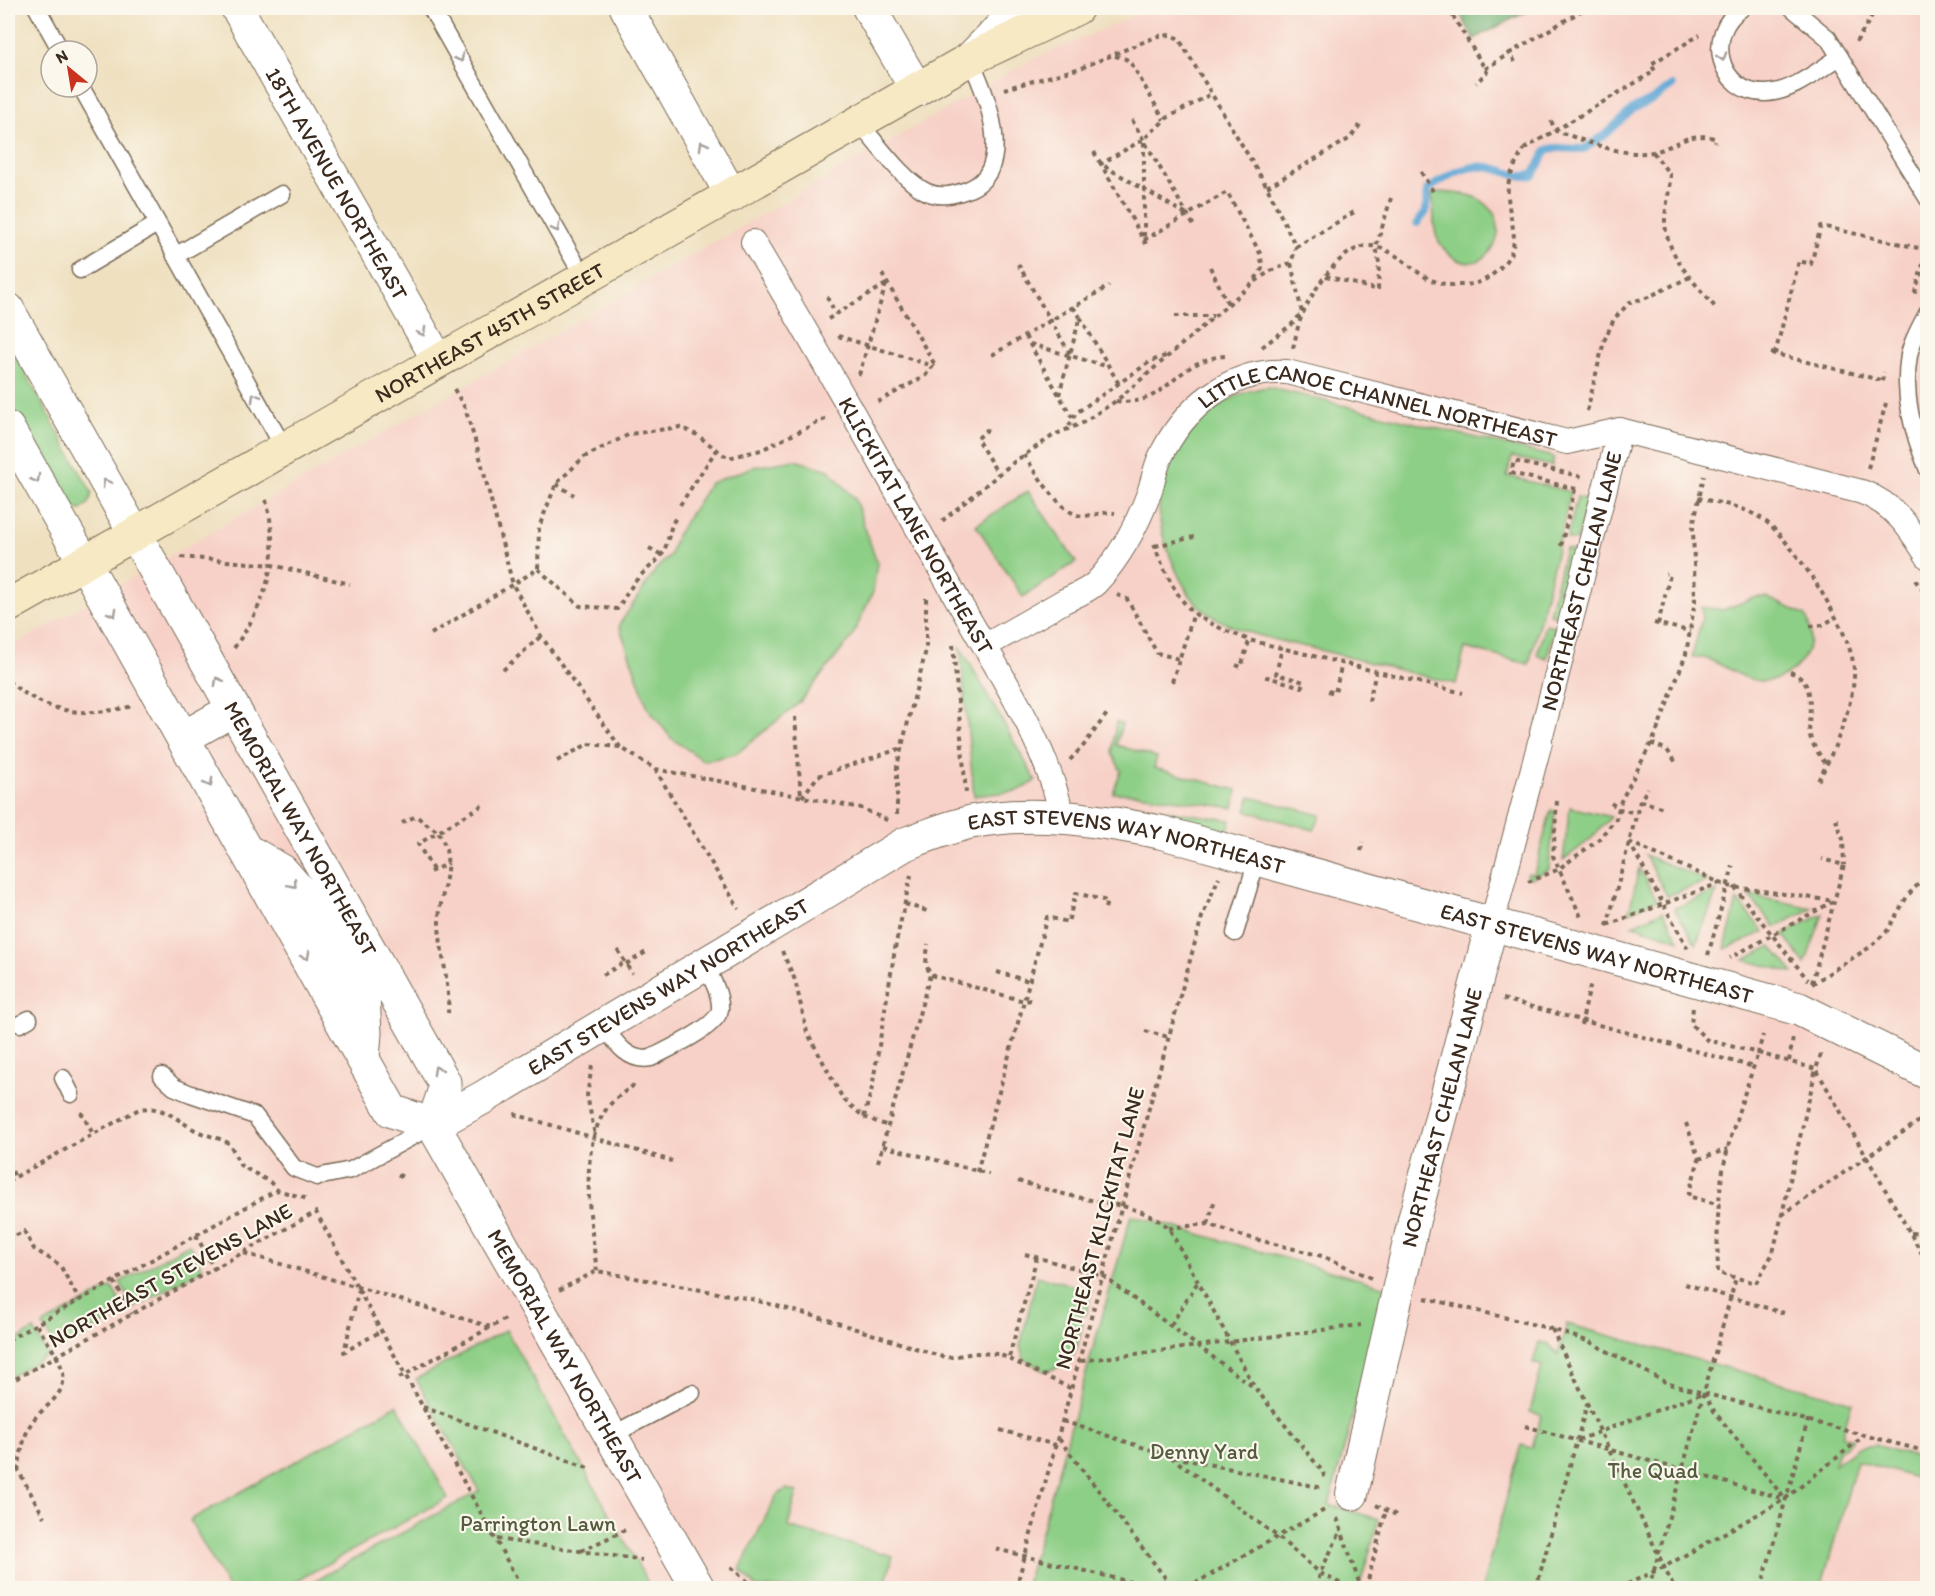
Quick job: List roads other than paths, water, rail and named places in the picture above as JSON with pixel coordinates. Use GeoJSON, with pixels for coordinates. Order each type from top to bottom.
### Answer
{"type":"FeatureCollection","features":[{"type":"Feature","properties":{"kind":"main road","name":"NORTHEAST 45TH STREET"},"geometry":{"type":"LineString","coordinates":[[8,606],[917,90],[976,71],[1077,8]]}},
{"type":"Feature","properties":{"kind":"street","name":"18TH AVENUE NORTHEAST"},"geometry":{"type":"LineString","coordinates":[[237,8],[438,360]]}},
{"type":"Feature","properties":{"kind":"street"},"geometry":{"type":"LineString","coordinates":[[626,8],[732,196]]}},
{"type":"Feature","properties":{"kind":"street"},"geometry":{"type":"LineString","coordinates":[[869,8],[917,90]]}},
{"type":"Feature","properties":{"kind":"street","name":"NORTHEAST 45TH STREET"},"geometry":{"type":"LineString","coordinates":[[976,71],[1020,8]]}},
{"type":"Feature","properties":{"kind":"street","name":"KLICKITAT LANE NORTHEAST"},"geometry":{"type":"LineString","coordinates":[[753,242],[809,329],[849,407],[985,646],[1053,778],[1062,816]]}},
{"type":"Feature","properties":{"kind":"street"},"geometry":{"type":"LineString","coordinates":[[8,309],[135,534]]}},
{"type":"Feature","properties":{"kind":"street","name":"LITTLE CANOE CHANNEL NORTHEAST"},"geometry":{"type":"LineString","coordinates":[[985,646],[1094,584],[1116,557],[1139,517],[1159,460],[1174,432],[1194,408],[1219,389],[1247,375],[1266,371],[1287,372],[1567,442],[1620,430],[1876,498],[1903,520],[1928,557]]}},
{"type":"Feature","properties":{"kind":"street"},"geometry":{"type":"LineString","coordinates":[[8,428],[246,850],[282,871],[303,895],[363,996],[365,1033],[363,1058],[393,1111],[433,1125]]}},
{"type":"Feature","properties":{"kind":"street","name":"NORTHEAST CHELAN LANE"},"geometry":{"type":"LineString","coordinates":[[1342,1499],[1620,430]]}},
{"type":"Feature","properties":{"kind":"street","name":"MEMORIAL WAY NORTHEAST"},"geometry":{"type":"LineString","coordinates":[[135,534],[444,1082],[444,1092],[433,1125],[698,1588]]}},
{"type":"Feature","properties":{"kind":"street"},"geometry":{"type":"LineString","coordinates":[[183,738],[234,709]]}},
{"type":"Feature","properties":{"kind":"street","name":"EAST STEVENS WAY NORTHEAST"},"geometry":{"type":"LineString","coordinates":[[433,1125],[904,844],[971,822],[1020,816],[1091,819],[1160,832],[1257,860],[1496,909],[1799,1009],[1928,1073]]}},
{"type":"Feature","properties":{"kind":"lane"},"geometry":{"type":"LineString","coordinates":[[37,8],[54,39]]}},
{"type":"Feature","properties":{"kind":"lane"},"geometry":{"type":"LineString","coordinates":[[431,8],[584,278]]}},
{"type":"Feature","properties":{"kind":"lane"},"geometry":{"type":"LineString","coordinates":[[1742,8],[1724,26],[1718,47],[1721,60],[1728,73],[1751,91],[1781,90],[1840,57]]}},
{"type":"Feature","properties":{"kind":"lane"},"geometry":{"type":"LineString","coordinates":[[1792,8],[1828,38],[1928,199]]}},
{"type":"Feature","properties":{"kind":"lane"},"geometry":{"type":"LineString","coordinates":[[859,123],[907,176],[925,191],[939,196],[954,195],[983,180],[992,168],[994,127],[976,71]]}},
{"type":"Feature","properties":{"kind":"lane"},"geometry":{"type":"LineString","coordinates":[[88,99],[284,448]]}},
{"type":"Feature","properties":{"kind":"lane"},"geometry":{"type":"LineString","coordinates":[[176,256],[282,194]]}},
{"type":"Feature","properties":{"kind":"lane"},"geometry":{"type":"LineString","coordinates":[[80,270],[157,224]]}},
{"type":"Feature","properties":{"kind":"lane"},"geometry":{"type":"LineString","coordinates":[[1928,312],[1910,353],[1907,386],[1915,437],[1928,470]]}},
{"type":"Feature","properties":{"kind":"lane"},"geometry":{"type":"LineString","coordinates":[[1235,933],[1257,860]]}},
{"type":"Feature","properties":{"kind":"lane"},"geometry":{"type":"LineString","coordinates":[[603,1025],[626,1053],[642,1060],[651,1058],[711,1024],[720,1010],[718,998],[704,964]]}},
{"type":"Feature","properties":{"kind":"lane","name":"EAST STEVENS WAY NORTHEAST"},"geometry":{"type":"LineString","coordinates":[[162,1076],[174,1087],[255,1116],[287,1161],[306,1175],[327,1177],[351,1170],[433,1125]]}},
{"type":"Feature","properties":{"kind":"lane"},"geometry":{"type":"LineString","coordinates":[[63,1078],[75,1100]]}},
{"type":"Feature","properties":{"kind":"lane"},"geometry":{"type":"LineString","coordinates":[[612,1435],[692,1393]]}},
{"type":"Feature","properties":{"kind":"waterway"},"geometry":{"type":"LineString","coordinates":[[1417,223],[1426,212],[1427,190],[1448,177],[1463,170],[1479,167],[1493,168],[1521,176],[1533,175],[1547,150],[1554,148],[1584,149],[1606,134],[1633,109],[1652,100],[1672,86]]}},
{"type":"Feature","properties":{"kind":"park label","name":"Denny Yard"},"geometry":{"type":"Point","coordinates":[1204,1451]}},
{"type":"Feature","properties":{"kind":"park label","name":"The Quad"},"geometry":{"type":"Point","coordinates":[1653,1470]}},
{"type":"Feature","properties":{"kind":"park label","name":"Parrington Lawn"},"geometry":{"type":"Point","coordinates":[538,1523]}}]}
